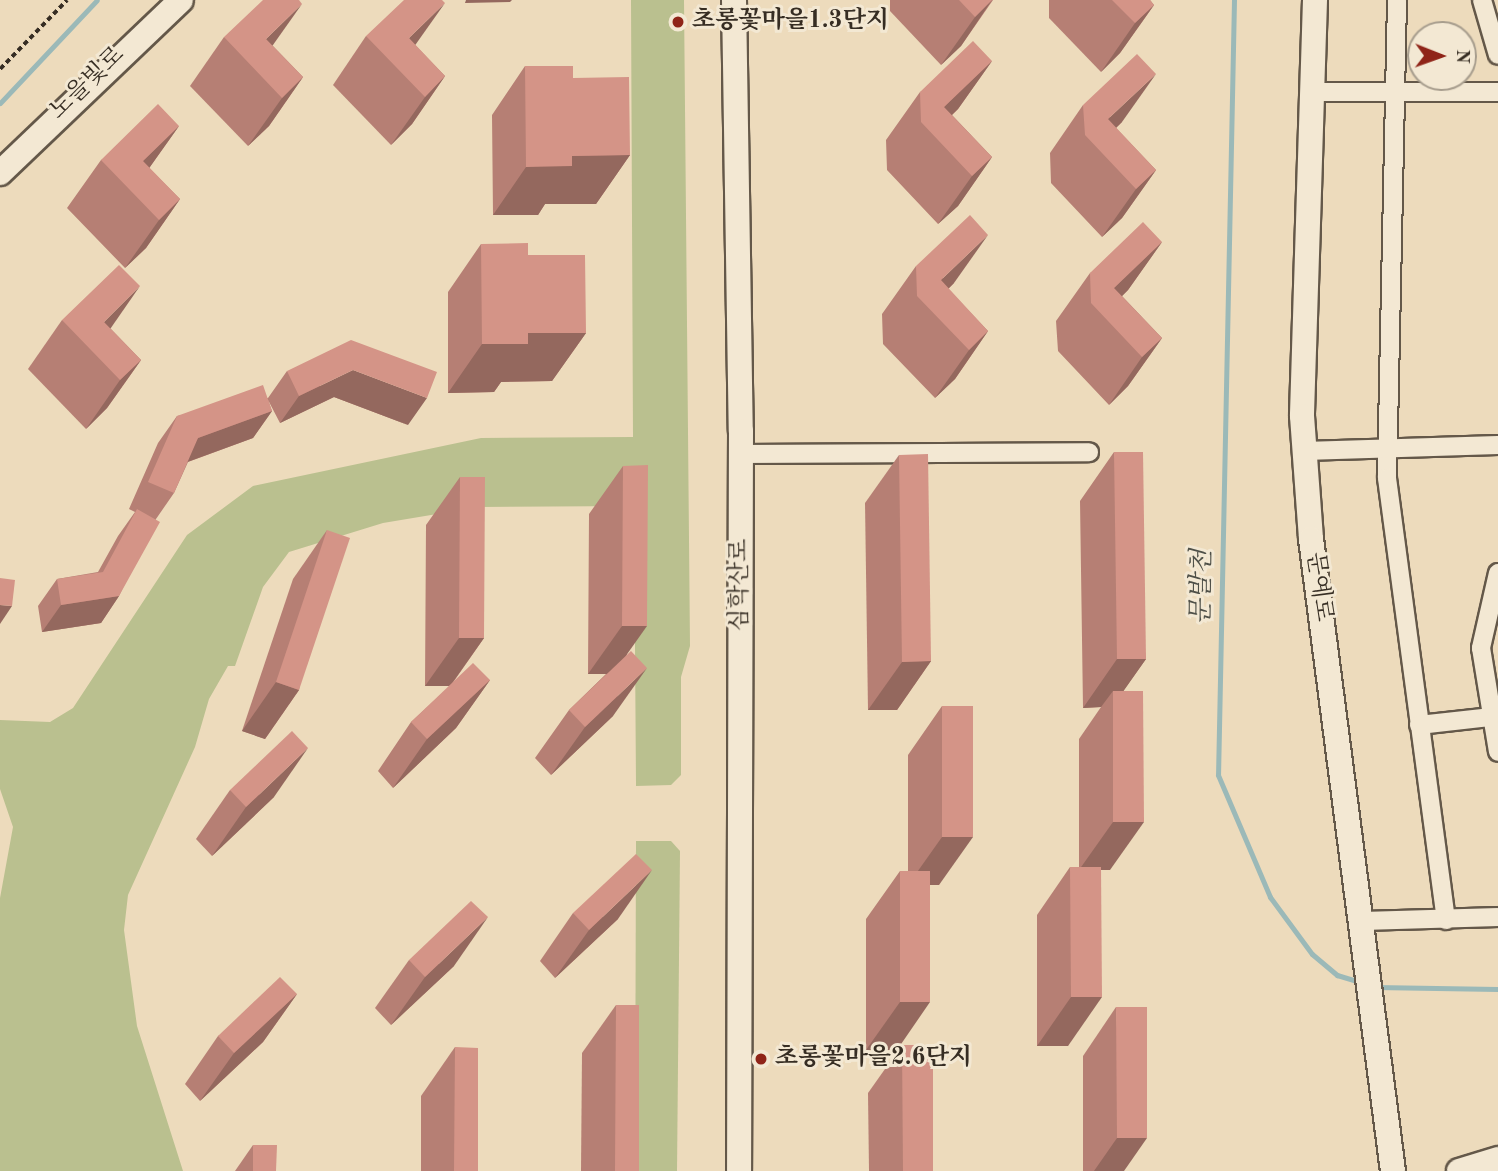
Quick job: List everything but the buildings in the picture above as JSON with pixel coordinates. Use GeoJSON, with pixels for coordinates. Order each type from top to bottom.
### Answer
{"type":"FeatureCollection","features":[{"type":"Feature","properties":{"kind":"street","name":"노을빛로"},"geometry":{"type":"LineString","coordinates":[[0,173],[181,0]]}},
{"type":"Feature","properties":{"kind":"street","name":"심학산로"},"geometry":{"type":"LineString","coordinates":[[734,0],[741,454],[739,1171]]}},
{"type":"Feature","properties":{"kind":"street","name":"문예로"},"geometry":{"type":"LineString","coordinates":[[1315,0],[1315,92],[1304,451],[1393,1171]]}},
{"type":"Feature","properties":{"kind":"street"},"geometry":{"type":"LineString","coordinates":[[1397,0],[1386,450],[1446,920]]}},
{"type":"Feature","properties":{"kind":"street"},"geometry":{"type":"LineString","coordinates":[[1482,0],[1498,55]]}},
{"type":"Feature","properties":{"kind":"street"},"geometry":{"type":"LineString","coordinates":[[1315,92],[1498,92]]}},
{"type":"Feature","properties":{"kind":"street"},"geometry":{"type":"LineString","coordinates":[[1304,451],[1498,445]]}},
{"type":"Feature","properties":{"kind":"street"},"geometry":{"type":"LineString","coordinates":[[741,454],[1089,452]]}},
{"type":"Feature","properties":{"kind":"street"},"geometry":{"type":"LineString","coordinates":[[1498,573],[1481,631],[1490,717],[1498,752]]}},
{"type":"Feature","properties":{"kind":"street"},"geometry":{"type":"LineString","coordinates":[[1419,725],[1490,717]]}},
{"type":"Feature","properties":{"kind":"street"},"geometry":{"type":"LineString","coordinates":[[1363,921],[1498,917]]}},
{"type":"Feature","properties":{"kind":"street"},"geometry":{"type":"LineString","coordinates":[[1459,1171],[1498,1159]]}},
{"type":"Feature","properties":{"kind":"path"},"geometry":{"type":"LineString","coordinates":[[0,69],[67,0]]}},
{"type":"Feature","properties":{"kind":"green space"},"geometry":{"type":"Polygon","coordinates":[[[631,0],[684,0],[690,646],[681,677],[681,775],[671,785],[636,786],[634,506],[479,507],[383,523],[289,552],[263,587],[235,666],[228,666],[209,699],[195,747],[128,895],[124,930],[137,1026],[183,1171],[0,1171],[0,898],[13,827],[0,789],[0,720],[50,722],[73,708],[187,535],[253,486],[481,438],[633,437],[631,0]]]}},
{"type":"Feature","properties":{"kind":"green space"},"geometry":{"type":"Polygon","coordinates":[[[636,841],[671,841],[680,851],[677,1171],[635,1171],[636,841]]]}},
{"type":"Feature","properties":{"kind":"waterway"},"geometry":{"type":"LineString","coordinates":[[0,103],[97,0]]}},
{"type":"Feature","properties":{"kind":"waterway","name":"문발천"},"geometry":{"type":"LineString","coordinates":[[1234,0],[1218,775],[1270,897],[1312,954],[1337,975],[1363,983]]}},
{"type":"Feature","properties":{"kind":"waterway","name":"문발천"},"geometry":{"type":"LineString","coordinates":[[1375,987],[1498,989]]}},
{"type":"Feature","properties":{"kind":"place","name":"초롱꽃마을1.3단지"},"geometry":{"type":"Point","coordinates":[678,22]}},
{"type":"Feature","properties":{"kind":"place","name":"초롱꽃마을2.6단지"},"geometry":{"type":"Point","coordinates":[761,1059]}}]}
